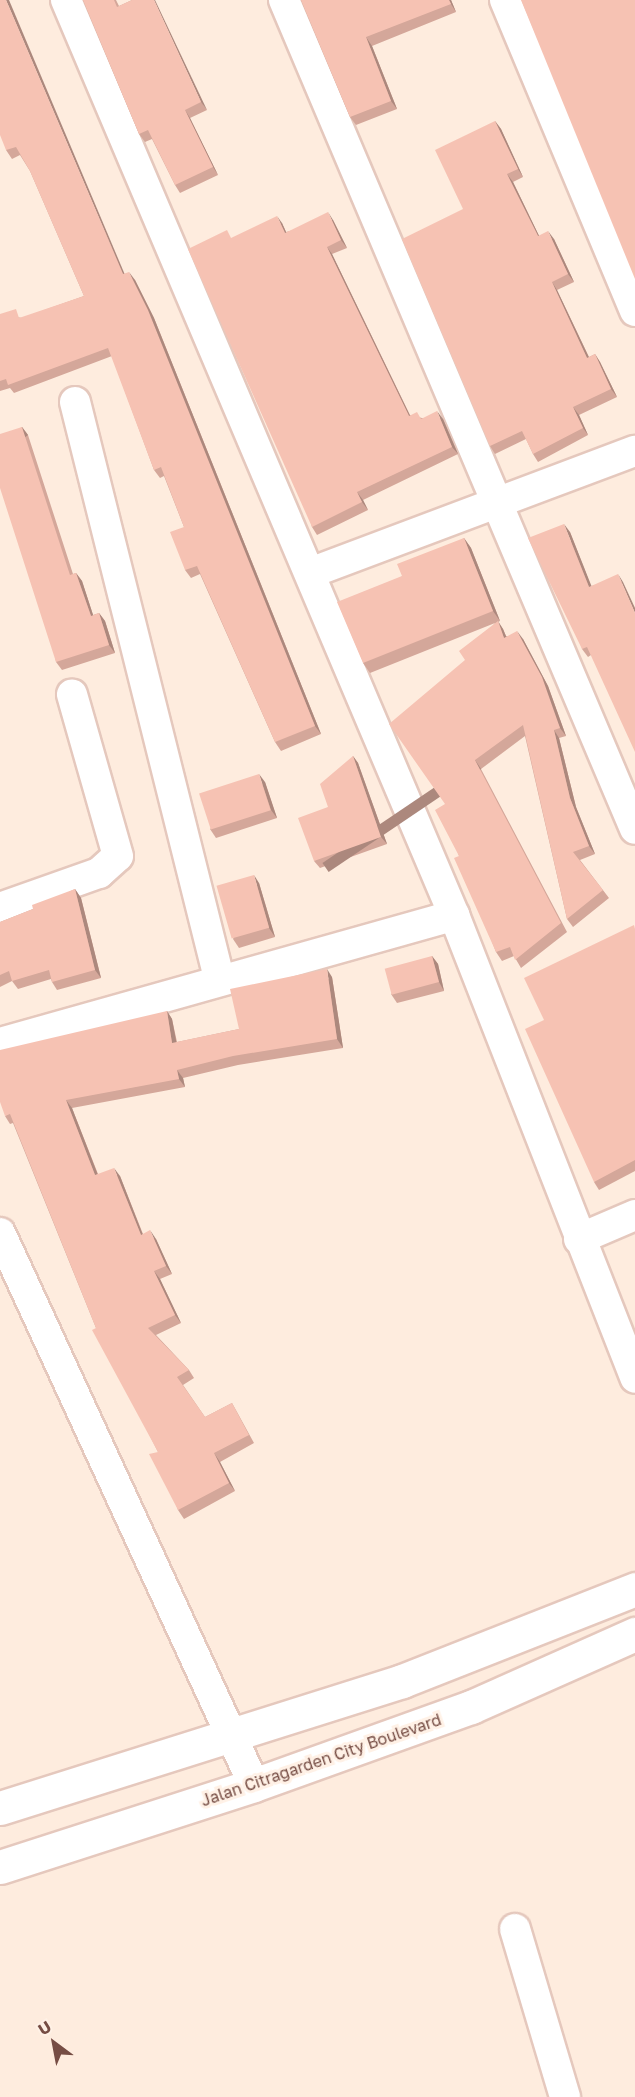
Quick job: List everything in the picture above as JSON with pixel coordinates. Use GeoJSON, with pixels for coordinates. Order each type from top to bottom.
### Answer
{"type":"FeatureCollection","features":[{"type":"Feature","properties":{"kind":"main road"},"geometry":{"type":"LineString","coordinates":[[0,1808],[402,1681],[635,1589]]}},
{"type":"Feature","properties":{"kind":"main road","name":"Jalan Citragarden City Boulevard"},"geometry":{"type":"LineString","coordinates":[[0,1867],[254,1785],[471,1707],[635,1634]]}},
{"type":"Feature","properties":{"kind":"street"},"geometry":{"type":"LineString","coordinates":[[66,0],[454,915],[635,1378]]}},
{"type":"Feature","properties":{"kind":"street"},"geometry":{"type":"LineString","coordinates":[[284,0],[500,505],[635,830]]}},
{"type":"Feature","properties":{"kind":"street"},"geometry":{"type":"LineString","coordinates":[[505,0],[635,311]]}},
{"type":"Feature","properties":{"kind":"street"},"geometry":{"type":"LineString","coordinates":[[75,402],[219,978]]}},
{"type":"Feature","properties":{"kind":"street"},"geometry":{"type":"LineString","coordinates":[[310,573],[500,505],[635,451]]}},
{"type":"Feature","properties":{"kind":"street"},"geometry":{"type":"LineString","coordinates":[[0,908],[99,873],[118,856],[72,693]]}},
{"type":"Feature","properties":{"kind":"street"},"geometry":{"type":"LineString","coordinates":[[0,1043],[219,978],[454,915]]}},
{"type":"Feature","properties":{"kind":"street"},"geometry":{"type":"LineString","coordinates":[[579,1239],[635,1215]]}},
{"type":"Feature","properties":{"kind":"street"},"geometry":{"type":"LineString","coordinates":[[0,1233],[254,1785]]}},
{"type":"Feature","properties":{"kind":"street"},"geometry":{"type":"LineString","coordinates":[[515,1929],[565,2097]]}},
{"type":"Feature","properties":{"kind":"building"},"geometry":{"type":"Polygon","coordinates":[[[0,0],[6,0],[123,274],[129,272],[148,310],[315,726],[275,742],[197,566],[185,570],[170,532],[184,527],[161,467],[154,470],[108,348],[8,385],[6,379],[0,381],[0,314],[16,309],[19,318],[84,296],[30,171],[16,147],[6,150],[0,135],[0,0]]]}},
{"type":"Feature","properties":{"kind":"building"},"geometry":{"type":"Polygon","coordinates":[[[83,0],[114,0],[117,7],[132,0],[154,0],[201,102],[185,110],[213,167],[175,185],[148,130],[139,134],[83,0]]]}},
{"type":"Feature","properties":{"kind":"building"},"geometry":{"type":"Polygon","coordinates":[[[301,0],[449,0],[451,4],[366,37],[391,101],[350,117],[301,0]]]}},
{"type":"Feature","properties":{"kind":"building"},"geometry":{"type":"Polygon","coordinates":[[[521,0],[635,0],[635,279],[521,0]]]}},
{"type":"Feature","properties":{"kind":"building"},"geometry":{"type":"Polygon","coordinates":[[[495,121],[518,169],[507,174],[538,236],[548,231],[568,274],[552,282],[587,358],[595,354],[611,389],[573,407],[583,428],[533,454],[522,431],[490,446],[402,239],[463,209],[435,150],[495,121]]]}},
{"type":"Feature","properties":{"kind":"building"},"geometry":{"type":"Polygon","coordinates":[[[328,212],[341,240],[327,247],[409,416],[417,412],[421,419],[437,411],[452,447],[357,492],[362,502],[312,527],[188,249],[227,230],[231,238],[277,216],[285,233],[328,212]]]}},
{"type":"Feature","properties":{"kind":"building"},"geometry":{"type":"Polygon","coordinates":[[[22,427],[70,575],[76,573],[91,616],[99,613],[109,645],[56,662],[0,488],[0,434],[22,427]]]}},
{"type":"Feature","properties":{"kind":"building"},"geometry":{"type":"Polygon","coordinates":[[[564,524],[589,587],[618,574],[635,613],[635,752],[587,647],[582,649],[528,538],[564,524]]]}},
{"type":"Feature","properties":{"kind":"building"},"geometry":{"type":"Polygon","coordinates":[[[464,538],[493,611],[363,663],[337,602],[402,576],[397,564],[464,538]]]}},
{"type":"Feature","properties":{"kind":"building"},"geometry":{"type":"Polygon","coordinates":[[[498,621],[504,638],[517,631],[542,677],[560,728],[554,730],[570,798],[589,846],[573,852],[603,890],[567,919],[523,725],[475,760],[561,923],[515,960],[510,947],[496,952],[454,858],[459,856],[435,810],[445,804],[389,724],[465,660],[459,651],[498,621]]]}},
{"type":"Feature","properties":{"kind":"building"},"geometry":{"type":"Polygon","coordinates":[[[353,756],[381,837],[314,861],[298,818],[328,807],[320,784],[353,756]]]}},
{"type":"Feature","properties":{"kind":"building"},"geometry":{"type":"Polygon","coordinates":[[[259,774],[271,810],[211,830],[199,793],[259,774]]]}},
{"type":"Feature","properties":{"kind":"building"},"geometry":{"type":"Polygon","coordinates":[[[254,875],[269,928],[232,939],[217,886],[254,875]]]}},
{"type":"Feature","properties":{"kind":"building"},"geometry":{"type":"Polygon","coordinates":[[[75,889],[95,970],[52,982],[49,970],[12,981],[9,971],[0,975],[0,922],[33,909],[32,905],[75,889]]]}},
{"type":"Feature","properties":{"kind":"building"},"geometry":{"type":"Polygon","coordinates":[[[634,925],[635,1160],[594,1182],[525,1029],[544,1020],[524,978],[634,925]]]}},
{"type":"Feature","properties":{"kind":"building"},"geometry":{"type":"Polygon","coordinates":[[[432,956],[439,982],[392,995],[385,969],[432,956]]]}},
{"type":"Feature","properties":{"kind":"building"},"geometry":{"type":"Polygon","coordinates":[[[327,969],[337,1039],[233,1056],[177,1070],[179,1079],[66,1100],[95,1175],[114,1168],[141,1235],[150,1230],[166,1266],[154,1271],[175,1315],[148,1328],[189,1370],[177,1377],[205,1417],[232,1403],[249,1435],[214,1453],[229,1483],[178,1510],[149,1454],[158,1452],[92,1330],[96,1328],[10,1114],[5,1116],[0,1102],[0,1050],[167,1011],[172,1043],[239,1029],[230,989],[327,969]]]}}]}
